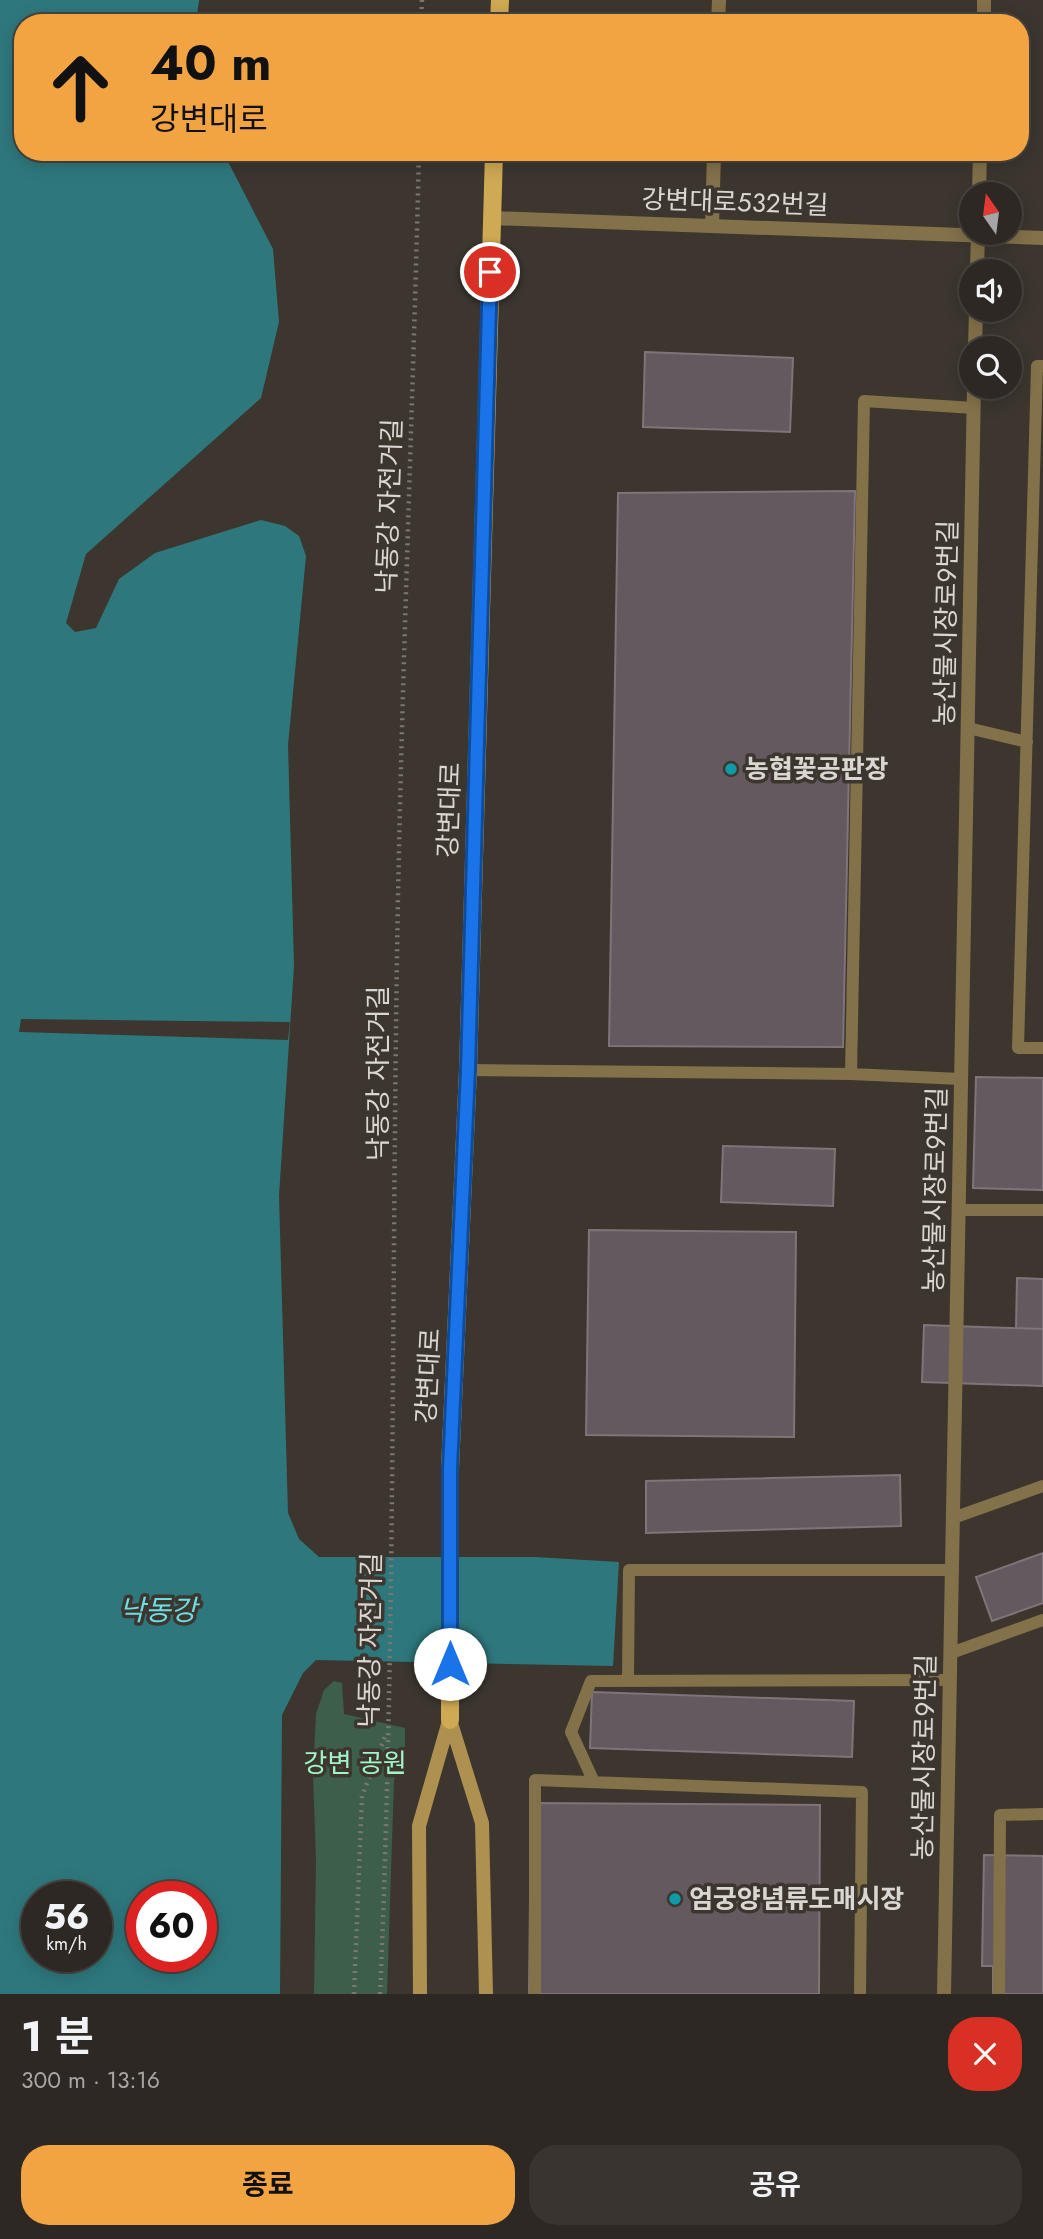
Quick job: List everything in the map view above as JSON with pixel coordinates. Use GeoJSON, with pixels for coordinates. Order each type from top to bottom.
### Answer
{"type":"FeatureCollection","features":[{"type":"Feature","properties":{"kind":"main road","name":"강변대로"},"geometry":{"type":"LineString","coordinates":[[450,1720],[450,1468],[468,1070],[494,161]]}},
{"type":"Feature","properties":{"kind":"main road"},"geometry":{"type":"LineString","coordinates":[[420,1994],[419,1826],[450,1720]]}},
{"type":"Feature","properties":{"kind":"main road"},"geometry":{"type":"LineString","coordinates":[[450,1720],[482,1823],[486,1994]]}},
{"type":"Feature","properties":{"kind":"street"},"geometry":{"type":"LineString","coordinates":[[712,226],[714,161]]}},
{"type":"Feature","properties":{"kind":"street"},"geometry":{"type":"LineString","coordinates":[[979,182],[980,161]]}},
{"type":"Feature","properties":{"kind":"street","name":"강변대로532번길"},"geometry":{"type":"LineString","coordinates":[[491,218],[959,233]]}},
{"type":"Feature","properties":{"kind":"street","name":"강변대로532번길"},"geometry":{"type":"LineString","coordinates":[[1022,237],[1043,239]]}},
{"type":"Feature","properties":{"kind":"street","name":"농산물시장로9번길"},"geometry":{"type":"LineString","coordinates":[[944,1994],[974,399]]}},
{"type":"Feature","properties":{"kind":"lane"},"geometry":{"type":"LineString","coordinates":[[1043,366],[1037,366],[1018,1048],[1043,1048]]}},
{"type":"Feature","properties":{"kind":"lane"},"geometry":{"type":"LineString","coordinates":[[851,1074],[864,401],[974,408]]}},
{"type":"Feature","properties":{"kind":"lane"},"geometry":{"type":"LineString","coordinates":[[968,728],[1027,742]]}},
{"type":"Feature","properties":{"kind":"lane"},"geometry":{"type":"LineString","coordinates":[[468,1070],[851,1074],[961,1079]]}},
{"type":"Feature","properties":{"kind":"lane"},"geometry":{"type":"LineString","coordinates":[[959,1210],[1043,1210]]}},
{"type":"Feature","properties":{"kind":"lane"},"geometry":{"type":"LineString","coordinates":[[953,1518],[1043,1486]]}},
{"type":"Feature","properties":{"kind":"lane"},"geometry":{"type":"LineString","coordinates":[[628,1679],[629,1570],[953,1570]]}},
{"type":"Feature","properties":{"kind":"lane"},"geometry":{"type":"LineString","coordinates":[[951,1653],[1043,1620]]}},
{"type":"Feature","properties":{"kind":"lane"},"geometry":{"type":"LineString","coordinates":[[594,1782],[571,1732],[591,1681],[950,1680]]}},
{"type":"Feature","properties":{"kind":"lane"},"geometry":{"type":"LineString","coordinates":[[535,1994],[535,1780],[862,1792],[860,1994]]}},
{"type":"Feature","properties":{"kind":"lane"},"geometry":{"type":"LineString","coordinates":[[999,1994],[1000,1815],[1043,1814]]}},
{"type":"Feature","properties":{"kind":"path","name":"낙동강 자전거길"},"geometry":{"type":"LineString","coordinates":[[380,1994],[389,1704],[404,641],[419,161]]}},
{"type":"Feature","properties":{"kind":"path"},"geometry":{"type":"LineString","coordinates":[[354,1994],[362,1796],[388,1730]]}},
{"type":"Feature","properties":{"kind":"green space","name":"강변 공원"},"geometry":{"type":"Polygon","coordinates":[[[334,1681],[342,1683],[344,1714],[405,1728],[405,1770],[396,1775],[394,1780],[387,1994],[314,1994],[316,1861],[313,1774],[316,1714],[324,1690],[334,1681]]]}},
{"type":"Feature","properties":{"kind":"water","name":"낙동강"},"geometry":{"type":"Polygon","coordinates":[[[0,0],[199,0],[197,14],[14,14],[14,161],[228,161],[273,249],[279,322],[261,398],[86,554],[66,623],[75,632],[96,628],[119,579],[155,553],[261,520],[285,526],[299,536],[306,556],[288,745],[294,966],[279,1196],[288,1513],[299,1539],[319,1557],[535,1557],[619,1562],[613,1666],[316,1660],[303,1673],[282,1715],[280,1994],[0,1994],[0,0]]]}},
{"type":"Feature","properties":{"kind":"pier"},"geometry":{"type":"Polygon","coordinates":[[[21,1019],[290,1022],[288,1040],[19,1032],[21,1019]]]}},
{"type":"Feature","properties":{"kind":"building"},"geometry":{"type":"Polygon","coordinates":[[[645,352],[793,358],[790,432],[643,427],[645,352]]]}},
{"type":"Feature","properties":{"kind":"building","name":"농협꽃공판장"},"geometry":{"type":"Polygon","coordinates":[[[855,491],[843,1047],[609,1046],[618,493],[855,491]]]}},
{"type":"Feature","properties":{"kind":"building"},"geometry":{"type":"Polygon","coordinates":[[[976,1077],[1043,1078],[1043,1190],[973,1188],[976,1077]]]}},
{"type":"Feature","properties":{"kind":"building"},"geometry":{"type":"Polygon","coordinates":[[[723,1146],[835,1149],[833,1206],[721,1202],[723,1146]]]}},
{"type":"Feature","properties":{"kind":"building"},"geometry":{"type":"Polygon","coordinates":[[[589,1230],[796,1232],[794,1437],[586,1435],[589,1230]]]}},
{"type":"Feature","properties":{"kind":"building"},"geometry":{"type":"Polygon","coordinates":[[[1017,1278],[1043,1279],[1043,1329],[1016,1328],[1017,1278]]]}},
{"type":"Feature","properties":{"kind":"building"},"geometry":{"type":"Polygon","coordinates":[[[924,1325],[1043,1329],[1043,1386],[922,1382],[924,1325]]]}},
{"type":"Feature","properties":{"kind":"building"},"geometry":{"type":"Polygon","coordinates":[[[900,1475],[901,1526],[646,1533],[646,1481],[900,1475]]]}},
{"type":"Feature","properties":{"kind":"building"},"geometry":{"type":"Polygon","coordinates":[[[1043,1553],[1043,1603],[992,1621],[976,1577],[1043,1553]]]}},
{"type":"Feature","properties":{"kind":"building"},"geometry":{"type":"Polygon","coordinates":[[[592,1692],[854,1701],[852,1757],[590,1748],[592,1692]]]}},
{"type":"Feature","properties":{"kind":"building","name":"엄궁양념류도매시장"},"geometry":{"type":"Polygon","coordinates":[[[531,1803],[820,1805],[819,1994],[529,1994],[531,1803]]]}},
{"type":"Feature","properties":{"kind":"building"},"geometry":{"type":"Polygon","coordinates":[[[984,1855],[1043,1856],[1043,1994],[993,1994],[993,1966],[982,1966],[984,1855]]]}},
{"type":"Feature","properties":{"kind":"place","name":"농협꽃공판장"},"geometry":{"type":"Point","coordinates":[731,769]}},
{"type":"Feature","properties":{"kind":"place","name":"엄궁양념류도매시장"},"geometry":{"type":"Point","coordinates":[675,1899]}},
{"type":"Feature","properties":{"kind":"route"},"geometry":{"type":"LineString","coordinates":[[450,1664],[450,1468],[468,1070],[490,272]]}}]}
